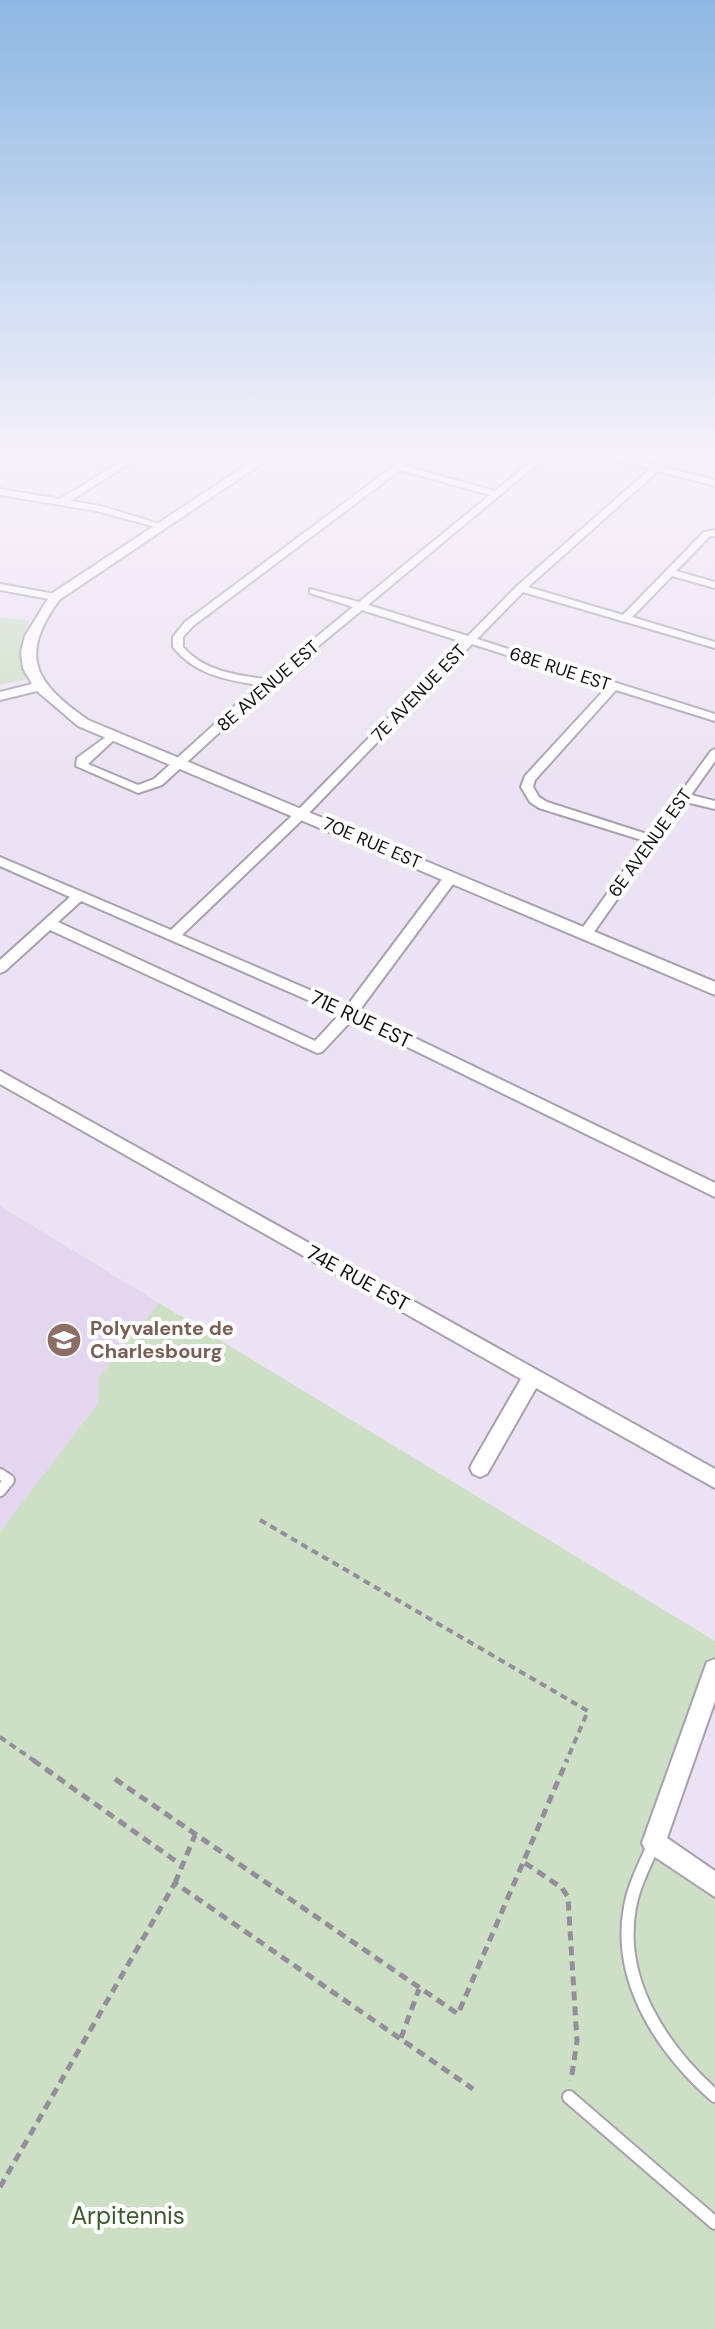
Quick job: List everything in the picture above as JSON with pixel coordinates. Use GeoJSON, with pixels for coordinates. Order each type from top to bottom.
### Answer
{"type":"FeatureCollection","features":[{"type":"Feature","properties":{"kind":"street"},"geometry":{"type":"LineString","coordinates":[[0,696],[37,687],[29,669],[29,636],[38,617],[55,597],[103,565]]}},
{"type":"Feature","properties":{"kind":"street"},"geometry":{"type":"LineString","coordinates":[[267,683],[239,679],[190,661],[178,647],[178,637],[189,624],[268,565]]}},
{"type":"Feature","properties":{"kind":"street","name":"8E AVENUE EST"},"geometry":{"type":"LineString","coordinates":[[114,734],[81,761],[82,766],[138,789],[149,788],[267,683],[413,565]]}},
{"type":"Feature","properties":{"kind":"street","name":"7E AVENUE EST"},"geometry":{"type":"LineString","coordinates":[[174,935],[302,813],[469,640],[548,565]]}},
{"type":"Feature","properties":{"kind":"street"},"geometry":{"type":"LineString","coordinates":[[625,619],[679,565]]}},
{"type":"Feature","properties":{"kind":"street"},"geometry":{"type":"LineString","coordinates":[[671,573],[715,585]]}},
{"type":"Feature","properties":{"kind":"street"},"geometry":{"type":"LineString","coordinates":[[0,587],[55,597]]}},
{"type":"Feature","properties":{"kind":"street"},"geometry":{"type":"LineString","coordinates":[[521,588],[715,645]]}},
{"type":"Feature","properties":{"kind":"street","name":"68E RUE EST"},"geometry":{"type":"LineString","coordinates":[[314,591],[715,718]]}},
{"type":"Feature","properties":{"kind":"street"},"geometry":{"type":"LineString","coordinates":[[614,686],[529,779],[527,787],[534,799],[543,805],[651,839]]}},
{"type":"Feature","properties":{"kind":"street","name":"70E RUE EST"},"geometry":{"type":"LineString","coordinates":[[37,687],[83,723],[715,989]]}},
{"type":"Feature","properties":{"kind":"street","name":"6E AVENUE EST"},"geometry":{"type":"LineString","coordinates":[[586,933],[715,753]]}},
{"type":"Feature","properties":{"kind":"street"},"geometry":{"type":"LineString","coordinates":[[683,797],[715,805]]}},
{"type":"Feature","properties":{"kind":"street","name":"71E RUE EST"},"geometry":{"type":"LineString","coordinates":[[0,861],[350,1013],[715,1190]]}},
{"type":"Feature","properties":{"kind":"street"},"geometry":{"type":"LineString","coordinates":[[50,924],[317,1048],[350,1013],[451,877]]}},
{"type":"Feature","properties":{"kind":"street"},"geometry":{"type":"LineString","coordinates":[[0,968],[78,897]]}},
{"type":"Feature","properties":{"kind":"street","name":"74E RUE EST"},"geometry":{"type":"LineString","coordinates":[[0,1077],[715,1479]]}},
{"type":"Feature","properties":{"kind":"street"},"geometry":{"type":"LineString","coordinates":[[480,1468],[533,1376]]}},
{"type":"Feature","properties":{"kind":"street"},"geometry":{"type":"LineString","coordinates":[[715,1670],[654,1843],[715,1885]]}},
{"type":"Feature","properties":{"kind":"lane"},"geometry":{"type":"LineString","coordinates":[[0,1474],[9,1480],[0,1491]]}},
{"type":"Feature","properties":{"kind":"lane"},"geometry":{"type":"LineString","coordinates":[[654,1843],[636,1885],[629,1913],[629,1943],[635,1978],[649,2015],[672,2055],[715,2096]]}},
{"type":"Feature","properties":{"kind":"lane"},"geometry":{"type":"LineString","coordinates":[[569,2097],[715,2223]]}},
{"type":"Feature","properties":{"kind":"path"},"geometry":{"type":"LineString","coordinates":[[115,1779],[458,2014],[588,1711],[260,1520]]}},
{"type":"Feature","properties":{"kind":"path"},"geometry":{"type":"LineString","coordinates":[[0,1737],[180,1864]]}},
{"type":"Feature","properties":{"kind":"path"},"geometry":{"type":"LineString","coordinates":[[0,2187],[175,1883],[180,1864],[196,1834]]}},
{"type":"Feature","properties":{"kind":"path"},"geometry":{"type":"LineString","coordinates":[[524,1862],[562,1888],[569,1904],[577,2041],[569,2097]]}},
{"type":"Feature","properties":{"kind":"path"},"geometry":{"type":"LineString","coordinates":[[175,1883],[473,2089]]}},
{"type":"Feature","properties":{"kind":"path"},"geometry":{"type":"LineString","coordinates":[[401,2038],[420,1988]]}},
{"type":"Feature","properties":{"kind":"shaded area","name":"Polyvalente de Charlesbourg"},"geometry":{"type":"Polygon","coordinates":[[[0,1206],[159,1303],[99,1377],[98,1403],[0,1532],[0,1206]]]}},
{"type":"Feature","properties":{"kind":"green space"},"geometry":{"type":"Polygon","coordinates":[[[0,618],[29,620],[21,642],[27,675],[24,680],[0,685],[0,618]]]}},
{"type":"Feature","properties":{"kind":"green space","name":"Arpitennis"},"geometry":{"type":"Polygon","coordinates":[[[159,1303],[715,1641],[715,1670],[654,1843],[715,1885],[715,2329],[0,2329],[0,1532],[98,1403],[99,1377],[159,1303]]]}},
{"type":"Feature","properties":{"kind":"place","name":"Polyvalente de Charlesbourg"},"geometry":{"type":"Point","coordinates":[64,1340]}}]}
